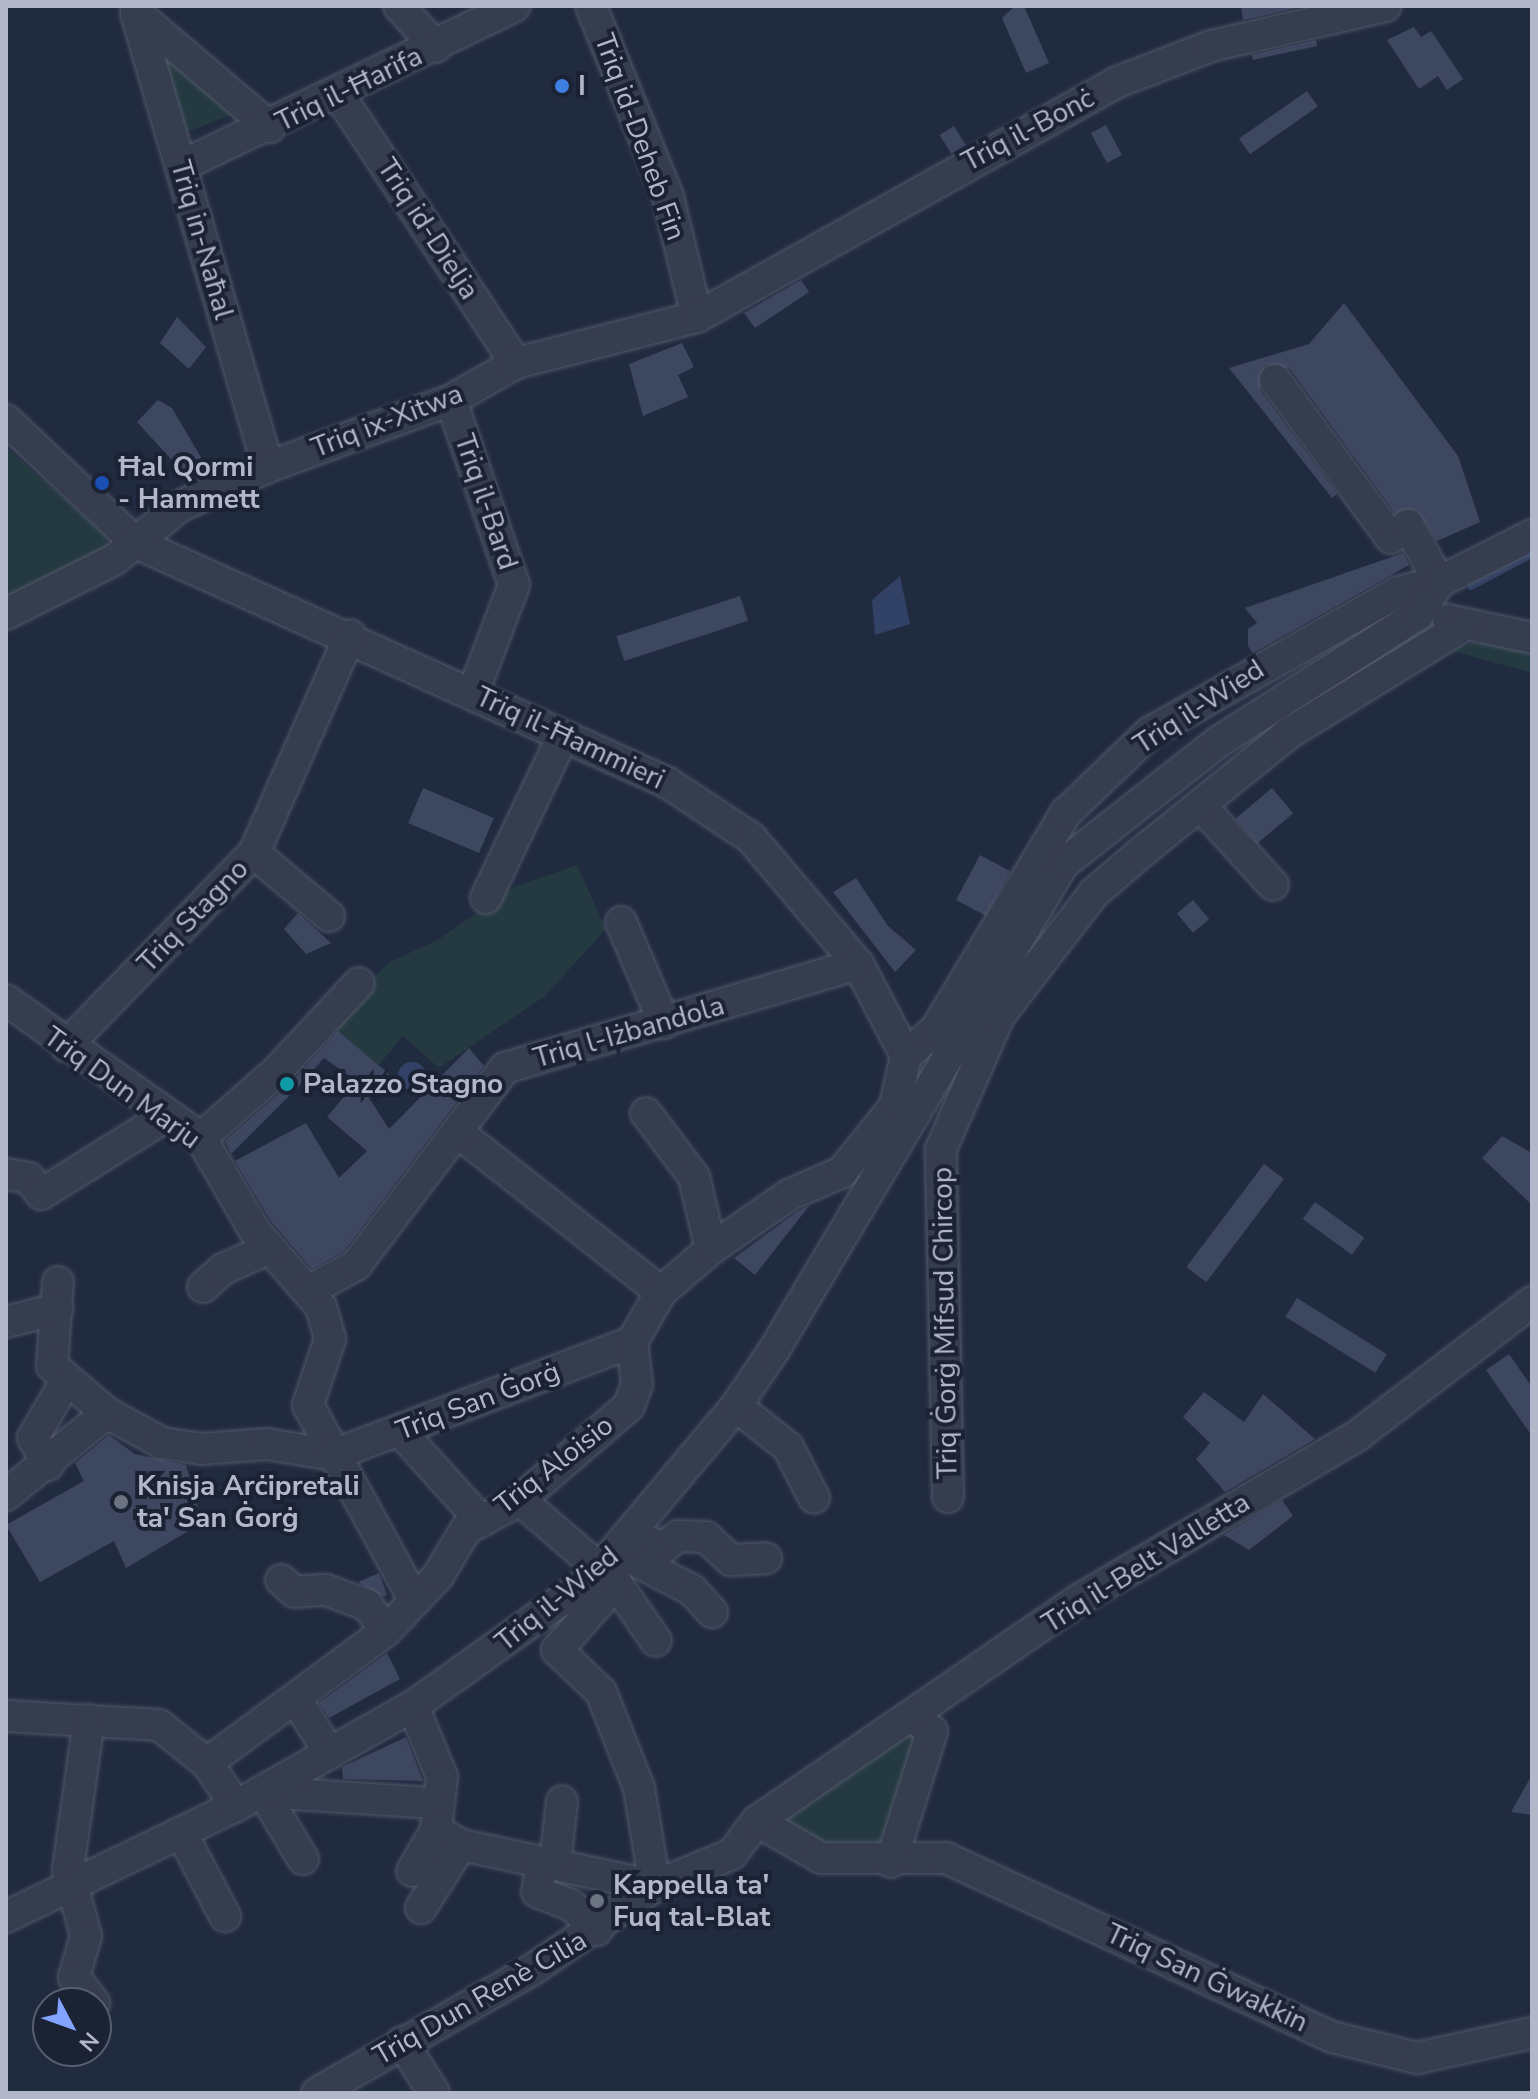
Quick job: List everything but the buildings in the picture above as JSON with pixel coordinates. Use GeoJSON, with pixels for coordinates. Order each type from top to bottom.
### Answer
{"type":"FeatureCollection","features":[{"type":"Feature","properties":{"kind":"street"},"geometry":{"type":"LineString","coordinates":[[399,6],[436,47]]}},
{"type":"Feature","properties":{"kind":"street","name":"Triq il-Ħarifa"},"geometry":{"type":"LineString","coordinates":[[181,166],[339,95],[515,6]]}},
{"type":"Feature","properties":{"kind":"street","name":"Triq id-Deheb Fin"},"geometry":{"type":"LineString","coordinates":[[591,6],[668,197],[697,317]]}},
{"type":"Feature","properties":{"kind":"street","name":"Triq il-Bonċ"},"geometry":{"type":"LineString","coordinates":[[697,317],[1115,83],[1211,46],[1385,6]]}},
{"type":"Feature","properties":{"kind":"street"},"geometry":{"type":"LineString","coordinates":[[132,9],[270,127]]}},
{"type":"Feature","properties":{"kind":"street","name":"Triq in-Naħal"},"geometry":{"type":"LineString","coordinates":[[132,9],[268,467]]}},
{"type":"Feature","properties":{"kind":"street","name":"Triq id-Dielja"},"geometry":{"type":"LineString","coordinates":[[339,95],[516,363]]}},
{"type":"Feature","properties":{"kind":"street","name":"Triq ix-Xitwa"},"geometry":{"type":"LineString","coordinates":[[6,614],[136,543],[180,506],[268,467],[451,400],[516,363],[697,317]]}},
{"type":"Feature","properties":{"kind":"street"},"geometry":{"type":"LineString","coordinates":[[1275,380],[1391,538],[1408,525],[1439,582]]}},
{"type":"Feature","properties":{"kind":"street","name":"Triq il-Bard"},"geometry":{"type":"LineString","coordinates":[[451,400],[514,585],[473,693]]}},
{"type":"Feature","properties":{"kind":"street"},"geometry":{"type":"LineString","coordinates":[[6,420],[136,543]]}},
{"type":"Feature","properties":{"kind":"street","name":"Triq il-Wied"},"geometry":{"type":"LineString","coordinates":[[906,1056],[936,1029],[1066,813],[1149,733],[1398,592],[1439,582],[1532,535]]}},
{"type":"Feature","properties":{"kind":"street","name":"Triq il-Ħammieri"},"geometry":{"type":"LineString","coordinates":[[136,543],[350,635],[668,783],[751,838],[858,964],[906,1056]]}},
{"type":"Feature","properties":{"kind":"street","name":"Triq il-Wied"},"geometry":{"type":"LineString","coordinates":[[6,1917],[250,1799],[413,1706],[617,1560],[736,1406],[1063,864],[1218,742],[1419,614],[1439,582]]}},
{"type":"Feature","properties":{"kind":"street"},"geometry":{"type":"LineString","coordinates":[[1419,614],[1532,638]]}},
{"type":"Feature","properties":{"kind":"street"},"geometry":{"type":"LineString","coordinates":[[930,1087],[962,1105],[999,1016],[1094,893],[1126,865],[1289,733],[1466,624]]}},
{"type":"Feature","properties":{"kind":"street","name":"Triq Stagno"},"geometry":{"type":"LineString","coordinates":[[66,1046],[254,853],[350,635]]}},
{"type":"Feature","properties":{"kind":"street"},"geometry":{"type":"LineString","coordinates":[[486,898],[563,736]]}},
{"type":"Feature","properties":{"kind":"street"},"geometry":{"type":"LineString","coordinates":[[1200,805],[1273,885]]}},
{"type":"Feature","properties":{"kind":"street"},"geometry":{"type":"LineString","coordinates":[[1100,835],[1126,865]]}},
{"type":"Feature","properties":{"kind":"street"},"geometry":{"type":"LineString","coordinates":[[254,853],[329,916]]}},
{"type":"Feature","properties":{"kind":"street"},"geometry":{"type":"LineString","coordinates":[[621,922],[664,1023]]}},
{"type":"Feature","properties":{"kind":"street","name":"Triq l-Iżbandola"},"geometry":{"type":"LineString","coordinates":[[308,1291],[356,1265],[460,1134],[505,1068],[858,964]]}},
{"type":"Feature","properties":{"kind":"street"},"geometry":{"type":"LineString","coordinates":[[201,1138],[277,1071],[359,983]]}},
{"type":"Feature","properties":{"kind":"street","name":"Triq Dun Marju"},"geometry":{"type":"LineString","coordinates":[[6,1000],[163,1118],[201,1138],[270,1248],[308,1291],[330,1339],[308,1405],[415,1601]]}},
{"type":"Feature","properties":{"kind":"street"},"geometry":{"type":"LineString","coordinates":[[632,1342],[661,1292],[711,1249],[789,1195],[842,1172],[895,1106],[906,1056]]}},
{"type":"Feature","properties":{"kind":"street","name":"Triq Ġorġ Mifsud Chircop"},"geometry":{"type":"LineString","coordinates":[[948,1497],[941,1149],[962,1105]]}},
{"type":"Feature","properties":{"kind":"street"},"geometry":{"type":"LineString","coordinates":[[646,1113],[694,1177],[711,1249]]}},
{"type":"Feature","properties":{"kind":"street"},"geometry":{"type":"LineString","coordinates":[[6,1174],[29,1178],[41,1194],[163,1118]]}},
{"type":"Feature","properties":{"kind":"street"},"geometry":{"type":"LineString","coordinates":[[460,1134],[661,1292]]}},
{"type":"Feature","properties":{"kind":"street"},"geometry":{"type":"LineString","coordinates":[[832,1250],[842,1172]]}},
{"type":"Feature","properties":{"kind":"street"},"geometry":{"type":"LineString","coordinates":[[203,1287],[223,1269],[270,1248]]}},
{"type":"Feature","properties":{"kind":"street"},"geometry":{"type":"LineString","coordinates":[[6,1322],[57,1296],[52,1366],[64,1384],[33,1438],[48,1465]]}},
{"type":"Feature","properties":{"kind":"street","name":"Triq il-Belt Valletta"},"geometry":{"type":"LineString","coordinates":[[757,1821],[1080,1599],[1358,1435],[1532,1302]]}},
{"type":"Feature","properties":{"kind":"street","name":"Triq San Ġorġ"},"geometry":{"type":"LineString","coordinates":[[64,1384],[107,1413],[162,1443],[202,1449],[267,1444],[333,1455],[401,1432],[632,1342]]}},
{"type":"Feature","properties":{"kind":"street","name":"Triq Aloisio"},"geometry":{"type":"LineString","coordinates":[[207,1763],[297,1701],[386,1631],[415,1601],[466,1529],[520,1500],[629,1406],[637,1384],[632,1342]]}},
{"type":"Feature","properties":{"kind":"street"},"geometry":{"type":"LineString","coordinates":[[736,1406],[788,1447],[814,1498]]}},
{"type":"Feature","properties":{"kind":"street"},"geometry":{"type":"LineString","coordinates":[[6,1495],[48,1465],[107,1413]]}},
{"type":"Feature","properties":{"kind":"street"},"geometry":{"type":"LineString","coordinates":[[401,1432],[481,1521]]}},
{"type":"Feature","properties":{"kind":"street"},"geometry":{"type":"LineString","coordinates":[[520,1500],[617,1560],[692,1590],[712,1612]]}},
{"type":"Feature","properties":{"kind":"street"},"geometry":{"type":"LineString","coordinates":[[250,1799],[444,1826],[548,1863],[655,1886],[639,1788],[601,1692],[557,1650],[617,1560],[663,1548],[678,1536],[706,1537],[731,1560],[766,1558]]}},
{"type":"Feature","properties":{"kind":"street"},"geometry":{"type":"LineString","coordinates":[[617,1560],[656,1641]]}},
{"type":"Feature","properties":{"kind":"street"},"geometry":{"type":"LineString","coordinates":[[281,1580],[295,1592],[326,1590],[367,1605],[386,1631]]}},
{"type":"Feature","properties":{"kind":"street"},"geometry":{"type":"LineString","coordinates":[[297,1701],[330,1754]]}},
{"type":"Feature","properties":{"kind":"street"},"geometry":{"type":"LineString","coordinates":[[413,1706],[442,1777],[444,1826],[421,1908]]}},
{"type":"Feature","properties":{"kind":"street"},"geometry":{"type":"LineString","coordinates":[[6,1716],[159,1725],[250,1799],[303,1859]]}},
{"type":"Feature","properties":{"kind":"street"},"geometry":{"type":"LineString","coordinates":[[891,1862],[932,1731],[912,1717]]}},
{"type":"Feature","properties":{"kind":"street"},"geometry":{"type":"LineString","coordinates":[[82,1987],[74,1977],[86,1936],[68,1870],[89,1720]]}},
{"type":"Feature","properties":{"kind":"street"},"geometry":{"type":"LineString","coordinates":[[562,1801],[548,1863],[537,1892],[571,1905],[597,1930]]}},
{"type":"Feature","properties":{"kind":"street","name":"Triq Dun Renè Cilia"},"geometry":{"type":"LineString","coordinates":[[317,2093],[597,1930],[655,1886],[732,1854],[757,1821]]}},
{"type":"Feature","properties":{"kind":"street","name":"Triq San Ġwakkin"},"geometry":{"type":"LineString","coordinates":[[757,1821],[821,1858],[891,1862],[946,1858],[1332,2037],[1417,2058],[1532,2033]]}},
{"type":"Feature","properties":{"kind":"street"},"geometry":{"type":"LineString","coordinates":[[412,1871],[444,1826]]}},
{"type":"Feature","properties":{"kind":"street"},"geometry":{"type":"LineString","coordinates":[[181,1832],[225,1916]]}},
{"type":"Feature","properties":{"kind":"street"},"geometry":{"type":"LineString","coordinates":[[402,2042],[434,2093]]}},
{"type":"Feature","properties":{"kind":"green space"},"geometry":{"type":"Polygon","coordinates":[[[157,41],[234,114],[181,134],[157,41]]]}},
{"type":"Feature","properties":{"kind":"green space"},"geometry":{"type":"Polygon","coordinates":[[[6,447],[105,535],[108,547],[6,604],[6,447]]]}},
{"type":"Feature","properties":{"kind":"green space"},"geometry":{"type":"Polygon","coordinates":[[[1473,642],[1530,652],[1532,673],[1452,651],[1473,642]]]}},
{"type":"Feature","properties":{"kind":"green space"},"geometry":{"type":"Polygon","coordinates":[[[577,865],[606,929],[545,996],[439,1068],[403,1036],[378,1066],[330,1024],[389,962],[436,941],[514,887],[577,865]]]}},
{"type":"Feature","properties":{"kind":"green space"},"geometry":{"type":"Polygon","coordinates":[[[906,1730],[923,1735],[886,1848],[818,1847],[790,1832],[788,1813],[906,1730]]]}},
{"type":"Feature","properties":{"kind":"water"},"geometry":{"type":"Polygon","coordinates":[[[900,576],[910,624],[875,635],[872,600],[900,576]]]}},
{"type":"Feature","properties":{"kind":"water"},"geometry":{"type":"Polygon","coordinates":[[[412,1062],[422,1066],[426,1076],[422,1086],[412,1090],[402,1086],[398,1076],[402,1066],[412,1062]]]}},
{"type":"Feature","properties":{"kind":"waterway"},"geometry":{"type":"LineString","coordinates":[[1471,587],[1532,555]]}},
{"type":"Feature","properties":{"kind":"place","name":"I"},"geometry":{"type":"Point","coordinates":[562,86]}},
{"type":"Feature","properties":{"kind":"place","name":"Ħal Qormi - Hammett"},"geometry":{"type":"Point","coordinates":[102,483]}},
{"type":"Feature","properties":{"kind":"place","name":"Palazzo Stagno"},"geometry":{"type":"Point","coordinates":[287,1084]}},
{"type":"Feature","properties":{"kind":"place","name":"Knisja Arċipretali ta' San Ġorġ"},"geometry":{"type":"Point","coordinates":[121,1502]}},
{"type":"Feature","properties":{"kind":"place","name":"Kappella ta' Fuq tal-Blat"},"geometry":{"type":"Point","coordinates":[597,1901]}}]}
